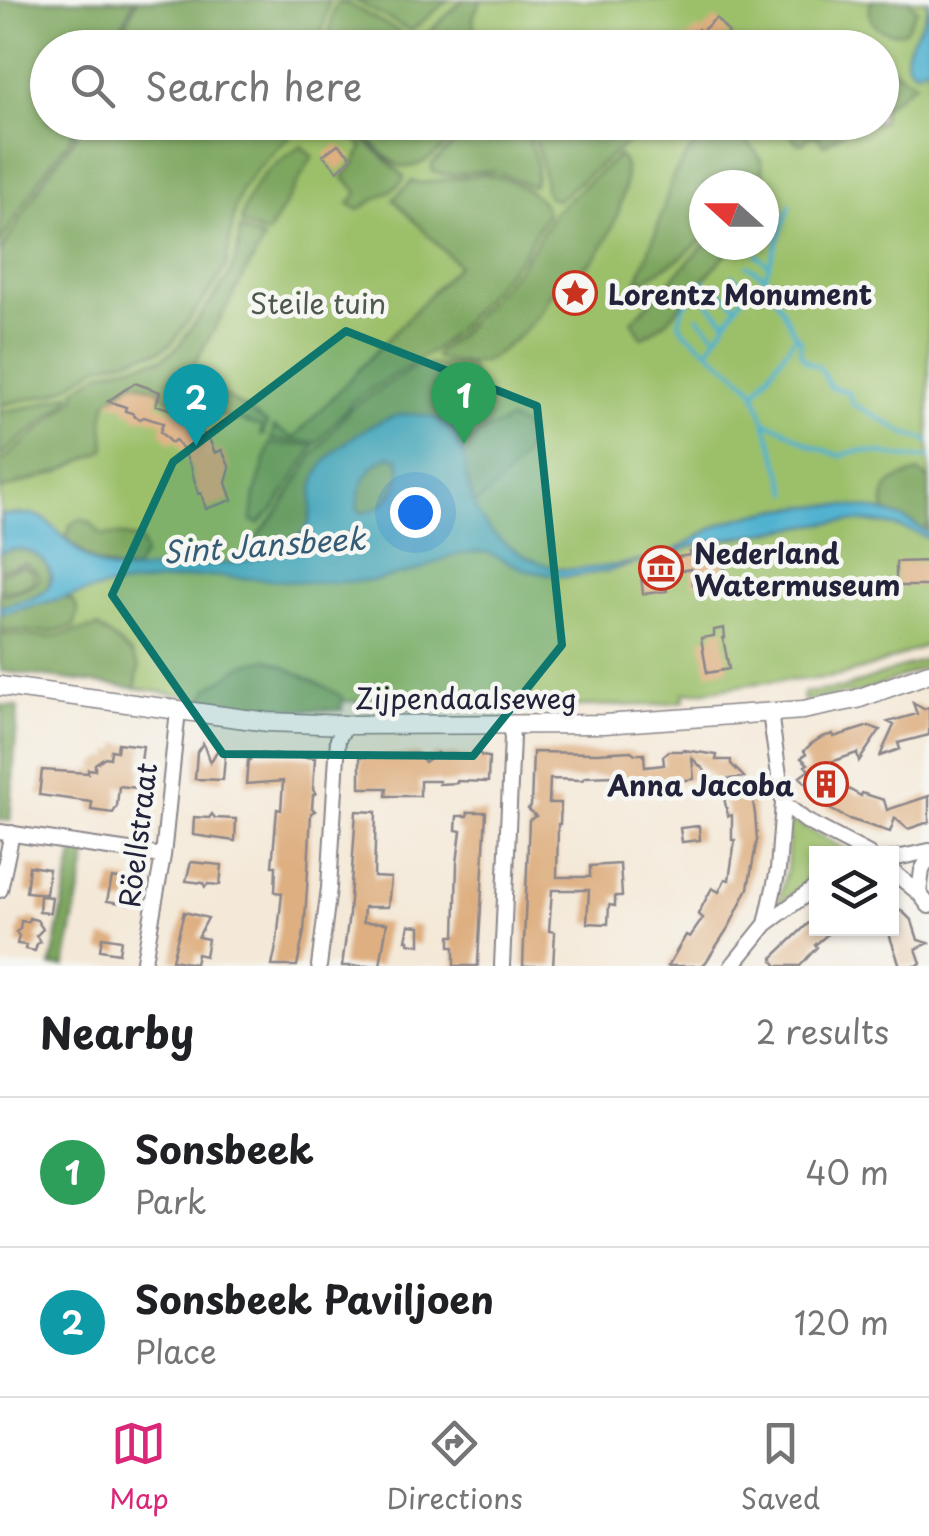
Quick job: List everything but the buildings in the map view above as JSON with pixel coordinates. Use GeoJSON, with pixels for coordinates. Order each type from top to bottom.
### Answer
{"type":"FeatureCollection","features":[{"type":"Feature","properties":{"kind":"main road","name":"Zijpendaalseweg"},"geometry":{"type":"LineString","coordinates":[[0,686],[268,722],[604,724],[802,710],[857,699],[929,673]]}},
{"type":"Feature","properties":{"kind":"street","name":"Röellstraat"},"geometry":{"type":"LineString","coordinates":[[143,966],[162,856],[178,710]]}},
{"type":"Feature","properties":{"kind":"street"},"geometry":{"type":"LineString","coordinates":[[766,924],[778,870],[782,804],[770,713]]}},
{"type":"Feature","properties":{"kind":"street"},"geometry":{"type":"LineString","coordinates":[[502,966],[512,737],[509,724]]}},
{"type":"Feature","properties":{"kind":"street"},"geometry":{"type":"LineString","coordinates":[[319,966],[329,888],[338,740],[346,725]]}},
{"type":"Feature","properties":{"kind":"street"},"geometry":{"type":"LineString","coordinates":[[782,804],[806,822],[853,846]]}},
{"type":"Feature","properties":{"kind":"street"},"geometry":{"type":"LineString","coordinates":[[0,890],[6,832],[162,856]]}},
{"type":"Feature","properties":{"kind":"street"},"geometry":{"type":"LineString","coordinates":[[899,858],[929,854]]}},
{"type":"Feature","properties":{"kind":"street"},"geometry":{"type":"LineString","coordinates":[[924,900],[922,870],[929,854]]}},
{"type":"Feature","properties":{"kind":"street"},"geometry":{"type":"LineString","coordinates":[[899,877],[924,900]]}},
{"type":"Feature","properties":{"kind":"street"},"geometry":{"type":"LineString","coordinates":[[732,966],[766,924],[809,892]]}},
{"type":"Feature","properties":{"kind":"highlighted area"},"geometry":{"type":"Polygon","coordinates":[[[346,331],[537,406],[562,645],[473,756],[223,754],[112,595],[173,462],[346,331]]]}},
{"type":"Feature","properties":{"kind":"green space","name":"Steile tuin"},"geometry":{"type":"Polygon","coordinates":[[[0,0],[929,0],[929,644],[839,676],[683,693],[684,701],[654,705],[363,709],[357,701],[282,703],[205,694],[205,699],[135,688],[137,681],[0,663],[0,0]]]}},
{"type":"Feature","properties":{"kind":"green space"},"geometry":{"type":"Polygon","coordinates":[[[0,0],[134,0],[120,30],[30,30],[30,140],[69,140],[0,243],[0,0]]]}},
{"type":"Feature","properties":{"kind":"green space"},"geometry":{"type":"Polygon","coordinates":[[[137,0],[329,0],[323,30],[124,30],[137,0]]]}},
{"type":"Feature","properties":{"kind":"green space"},"geometry":{"type":"Polygon","coordinates":[[[354,0],[448,0],[409,30],[354,0]]]}},
{"type":"Feature","properties":{"kind":"green space"},"geometry":{"type":"Polygon","coordinates":[[[463,0],[482,0],[474,16],[476,30],[431,30],[463,0]]]}},
{"type":"Feature","properties":{"kind":"green space"},"geometry":{"type":"Polygon","coordinates":[[[872,0],[908,0],[917,9],[905,31],[899,32],[877,26],[870,8],[872,0]]]}},
{"type":"Feature","properties":{"kind":"green space"},"geometry":{"type":"Polygon","coordinates":[[[339,3],[348,4],[396,30],[330,30],[339,3]]]}},
{"type":"Feature","properties":{"kind":"green space"},"geometry":{"type":"Polygon","coordinates":[[[899,73],[915,83],[899,95],[899,73]]]}},
{"type":"Feature","properties":{"kind":"green space"},"geometry":{"type":"Polygon","coordinates":[[[286,140],[242,189],[226,266],[172,343],[159,351],[99,366],[53,394],[0,405],[0,253],[46,176],[72,142],[286,140]]]}},
{"type":"Feature","properties":{"kind":"green space"},"geometry":{"type":"Polygon","coordinates":[[[355,140],[365,140],[404,180],[359,210],[349,204],[358,192],[343,177],[363,147],[355,140]]]}},
{"type":"Feature","properties":{"kind":"green space"},"geometry":{"type":"Polygon","coordinates":[[[369,140],[450,140],[416,165],[398,165],[369,140]]]}},
{"type":"Feature","properties":{"kind":"green space"},"geometry":{"type":"Polygon","coordinates":[[[458,140],[528,140],[537,169],[531,186],[491,171],[439,174],[432,171],[432,164],[458,140]]]}},
{"type":"Feature","properties":{"kind":"green space"},"geometry":{"type":"Polygon","coordinates":[[[534,140],[631,140],[557,200],[546,192],[534,140]]]}},
{"type":"Feature","properties":{"kind":"green space"},"geometry":{"type":"Polygon","coordinates":[[[697,140],[744,140],[753,148],[763,170],[689,170],[689,251],[637,281],[673,176],[697,140]]]}},
{"type":"Feature","properties":{"kind":"green space"},"geometry":{"type":"Polygon","coordinates":[[[301,146],[313,156],[267,235],[241,224],[254,187],[301,146]]]}},
{"type":"Feature","properties":{"kind":"green space"},"geometry":{"type":"Polygon","coordinates":[[[619,155],[624,165],[624,192],[614,224],[593,260],[556,287],[530,324],[494,356],[476,363],[436,358],[518,268],[554,212],[619,155]]]}},
{"type":"Feature","properties":{"kind":"green space"},"geometry":{"type":"Polygon","coordinates":[[[485,174],[522,186],[538,198],[547,213],[523,254],[455,332],[434,350],[354,400],[318,442],[271,440],[274,427],[294,438],[458,265],[393,199],[412,181],[423,183],[485,174]]]}},
{"type":"Feature","properties":{"kind":"green space"},"geometry":{"type":"Polygon","coordinates":[[[240,229],[264,240],[190,372],[267,423],[263,436],[262,427],[213,413],[185,397],[179,405],[161,391],[134,382],[107,401],[103,419],[105,450],[59,472],[0,490],[0,463],[75,399],[76,390],[102,372],[163,358],[177,348],[230,275],[240,229]]]}},
{"type":"Feature","properties":{"kind":"green space"},"geometry":{"type":"Polygon","coordinates":[[[690,260],[721,260],[667,321],[642,338],[632,321],[690,260]]]}},
{"type":"Feature","properties":{"kind":"green space"},"geometry":{"type":"Polygon","coordinates":[[[416,366],[470,366],[481,390],[484,412],[458,434],[442,422],[421,416],[400,416],[381,422],[312,505],[304,532],[282,550],[261,550],[256,543],[259,534],[351,408],[416,366]]]}},
{"type":"Feature","properties":{"kind":"green space"},"geometry":{"type":"Polygon","coordinates":[[[71,394],[69,400],[0,456],[0,412],[71,394]]]}},
{"type":"Feature","properties":{"kind":"green space"},"geometry":{"type":"Polygon","coordinates":[[[509,420],[524,427],[529,438],[527,450],[475,505],[462,447],[509,420]]]}},
{"type":"Feature","properties":{"kind":"green space"},"geometry":{"type":"Polygon","coordinates":[[[270,444],[315,445],[274,509],[259,524],[252,521],[255,493],[270,444]]]}},
{"type":"Feature","properties":{"kind":"green space"},"geometry":{"type":"Polygon","coordinates":[[[390,456],[398,458],[398,485],[387,500],[361,513],[357,509],[362,484],[376,464],[390,456]]]}},
{"type":"Feature","properties":{"kind":"green space"},"geometry":{"type":"Polygon","coordinates":[[[919,472],[929,480],[929,523],[924,530],[885,512],[884,503],[891,484],[919,472]]]}},
{"type":"Feature","properties":{"kind":"green space"},"geometry":{"type":"Polygon","coordinates":[[[80,519],[90,522],[102,535],[122,535],[141,541],[145,554],[134,570],[97,563],[66,538],[71,524],[80,519]]]}},
{"type":"Feature","properties":{"kind":"green space"},"geometry":{"type":"Polygon","coordinates":[[[17,548],[45,563],[50,573],[49,585],[36,595],[0,607],[0,594],[17,592],[38,581],[35,570],[25,563],[0,569],[0,554],[17,548]]]}},
{"type":"Feature","properties":{"kind":"green space"},"geometry":{"type":"Polygon","coordinates":[[[19,567],[33,572],[34,580],[23,587],[0,590],[0,573],[19,567]]]}},
{"type":"Feature","properties":{"kind":"green space"},"geometry":{"type":"Polygon","coordinates":[[[63,597],[73,601],[78,610],[74,627],[49,632],[0,630],[0,614],[63,597]]]}},
{"type":"Feature","properties":{"kind":"green space"},"geometry":{"type":"Polygon","coordinates":[[[98,627],[131,653],[139,667],[135,688],[0,671],[0,634],[50,637],[98,627]]]}},
{"type":"Feature","properties":{"kind":"green space"},"geometry":{"type":"Polygon","coordinates":[[[929,658],[929,666],[861,692],[804,701],[803,693],[844,688],[929,658]]]}},
{"type":"Feature","properties":{"kind":"green space"},"geometry":{"type":"Polygon","coordinates":[[[268,659],[342,697],[342,710],[205,699],[207,689],[246,664],[268,659]]]}},
{"type":"Feature","properties":{"kind":"green space"},"geometry":{"type":"Polygon","coordinates":[[[0,705],[18,707],[10,821],[0,820],[0,705]]]}},
{"type":"Feature","properties":{"kind":"green space"},"geometry":{"type":"Polygon","coordinates":[[[792,821],[840,846],[809,846],[808,881],[781,903],[787,868],[792,821]]]}},
{"type":"Feature","properties":{"kind":"green space"},"geometry":{"type":"Polygon","coordinates":[[[75,844],[89,846],[65,966],[51,966],[75,844]]]}},
{"type":"Feature","properties":{"kind":"water"},"geometry":{"type":"Polygon","coordinates":[[[928,0],[929,66],[915,71],[907,64],[906,55],[928,0]]]}},
{"type":"Feature","properties":{"kind":"water"},"geometry":{"type":"Polygon","coordinates":[[[423,416],[450,426],[461,442],[469,490],[485,525],[514,550],[554,567],[585,569],[653,558],[730,521],[805,506],[859,507],[885,512],[908,521],[929,534],[929,539],[886,524],[841,522],[707,542],[682,550],[678,557],[566,577],[528,571],[477,552],[450,556],[419,570],[373,581],[314,583],[197,577],[103,588],[0,614],[0,607],[39,595],[51,578],[49,569],[34,554],[12,550],[0,554],[2,515],[32,514],[43,518],[91,560],[116,570],[256,559],[285,548],[305,530],[313,491],[327,460],[364,430],[393,417],[423,416]],[[398,458],[382,459],[370,470],[359,492],[357,509],[361,513],[379,507],[393,494],[400,477],[398,458]]]}},
{"type":"Feature","properties":{"kind":"waterway"},"geometry":{"type":"LineString","coordinates":[[755,393],[796,336],[765,277],[790,205]]}},
{"type":"Feature","properties":{"kind":"waterway"},"geometry":{"type":"LineString","coordinates":[[763,260],[769,265]]}},
{"type":"Feature","properties":{"kind":"waterway"},"geometry":{"type":"LineString","coordinates":[[747,265],[764,276]]}},
{"type":"Feature","properties":{"kind":"waterway"},"geometry":{"type":"LineString","coordinates":[[708,350],[745,293],[733,275]]}},
{"type":"Feature","properties":{"kind":"waterway"},"geometry":{"type":"LineString","coordinates":[[705,281],[683,308],[679,322],[683,330],[747,382],[755,393],[789,493]]}},
{"type":"Feature","properties":{"kind":"waterway"},"geometry":{"type":"LineString","coordinates":[[717,288],[736,305]]}},
{"type":"Feature","properties":{"kind":"waterway"},"geometry":{"type":"LineString","coordinates":[[709,304],[726,321]]}},
{"type":"Feature","properties":{"kind":"waterway"},"geometry":{"type":"LineString","coordinates":[[698,317],[716,335]]}},
{"type":"Feature","properties":{"kind":"waterway"},"geometry":{"type":"LineString","coordinates":[[796,336],[801,341],[800,352],[822,371],[830,387],[849,392],[852,404],[929,442]]}},
{"type":"Feature","properties":{"kind":"waterway"},"geometry":{"type":"LineString","coordinates":[[765,422],[841,456],[862,451],[929,457]]}},
{"type":"Feature","properties":{"kind":"place","name":"Lorentz Monument"},"geometry":{"type":"Point","coordinates":[575,293]}},
{"type":"Feature","properties":{"kind":"place","name":"Sonsbeek"},"geometry":{"type":"Point","coordinates":[464,444]}},
{"type":"Feature","properties":{"kind":"place","name":"Sonsbeek Paviljoen"},"geometry":{"type":"Point","coordinates":[196,446]}},
{"type":"Feature","properties":{"kind":"place","name":"Nederland Watermuseum"},"geometry":{"type":"Point","coordinates":[661,568]}},
{"type":"Feature","properties":{"kind":"place","name":"Anna Jacoba"},"geometry":{"type":"Point","coordinates":[826,784]}},
{"type":"Feature","properties":{"kind":"water label","name":"Sint Jansbeek"},"geometry":{"type":"Point","coordinates":[264,544]}}]}
